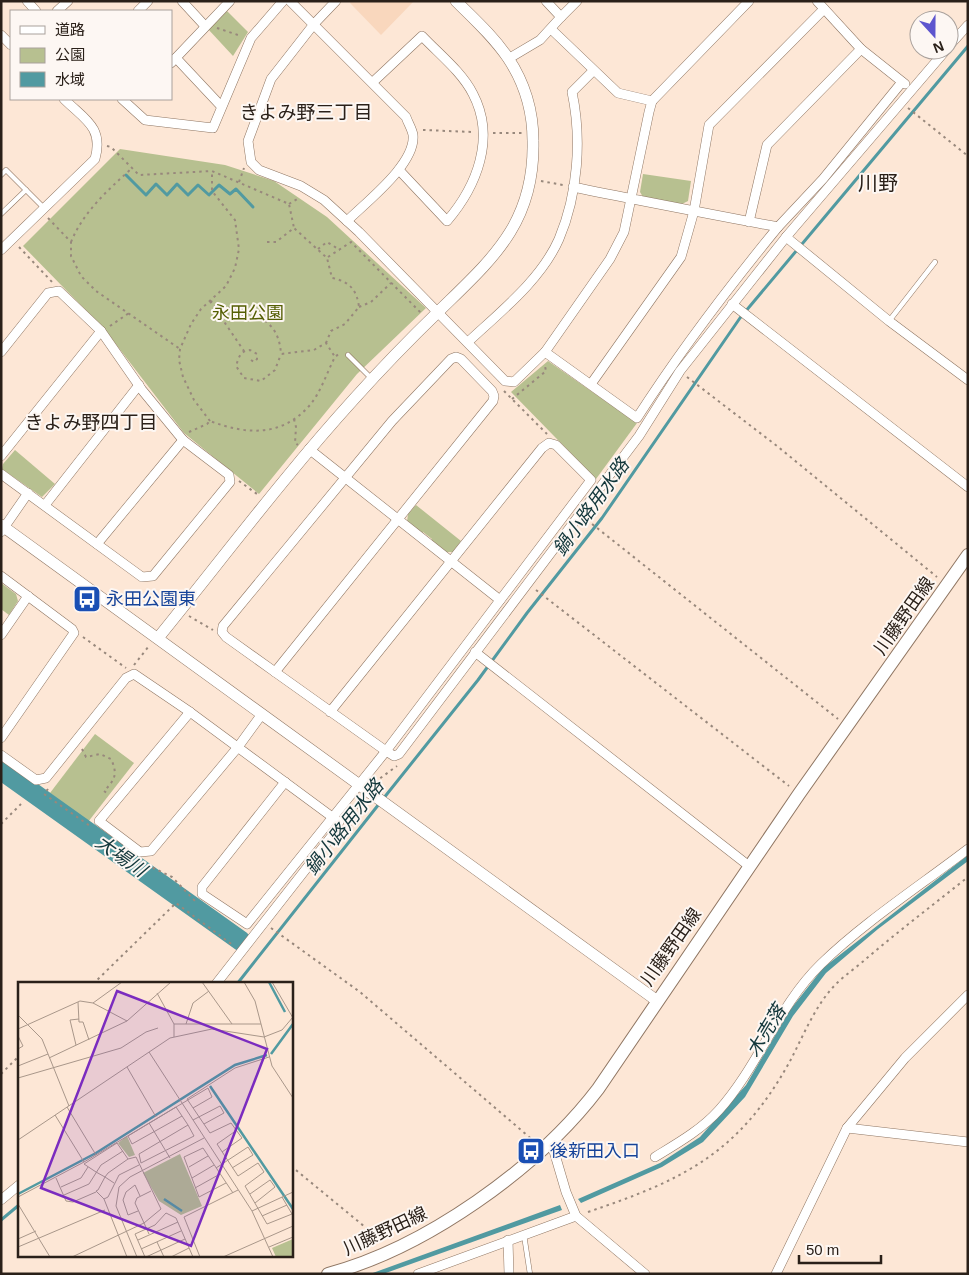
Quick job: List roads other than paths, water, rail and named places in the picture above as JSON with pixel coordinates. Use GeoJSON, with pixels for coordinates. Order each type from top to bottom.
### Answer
{"type":"FeatureCollection","features":[{"type":"Feature","properties":{"kind":"main road","name":"川藤野田線"},"geometry":{"type":"LineString","coordinates":[[328,1274],[352,1267],[393,1250],[445,1221],[502,1182],[547,1144],[575,1117],[598,1089],[656,1000],[798,794],[848,727],[968,555]]}},
{"type":"Feature","properties":{"kind":"street"},"geometry":{"type":"LineString","coordinates":[[59,10],[68,1]]}},
{"type":"Feature","properties":{"kind":"street"},"geometry":{"type":"LineString","coordinates":[[139,10],[148,1]]}},
{"type":"Feature","properties":{"kind":"street"},"geometry":{"type":"LineString","coordinates":[[182,1],[207,24]]}},
{"type":"Feature","properties":{"kind":"street"},"geometry":{"type":"LineString","coordinates":[[221,106],[174,60],[230,1]]}},
{"type":"Feature","properties":{"kind":"street"},"geometry":{"type":"LineString","coordinates":[[127,100],[145,120],[213,128],[250,40],[283,1]]}},
{"type":"Feature","properties":{"kind":"street"},"geometry":{"type":"LineString","coordinates":[[290,1],[406,117],[413,136],[410,151],[399,170],[346,220]]}},
{"type":"Feature","properties":{"kind":"street"},"geometry":{"type":"LineString","coordinates":[[336,1],[314,24],[272,79],[248,141],[249,158],[259,170],[307,190],[324,200],[509,383],[514,382],[542,355],[610,259],[624,232],[652,101],[750,1]]}},
{"type":"Feature","properties":{"kind":"street"},"geometry":{"type":"LineString","coordinates":[[158,638],[304,448],[494,257],[518,219],[532,176],[533,127],[530,107],[521,82],[508,59],[494,39],[456,1]]}},
{"type":"Feature","properties":{"kind":"street"},"geometry":{"type":"LineString","coordinates":[[546,1],[561,17]]}},
{"type":"Feature","properties":{"kind":"street"},"geometry":{"type":"LineString","coordinates":[[508,59],[540,40],[577,1]]}},
{"type":"Feature","properties":{"kind":"street"},"geometry":{"type":"LineString","coordinates":[[817,1],[861,49],[912,88]]}},
{"type":"Feature","properties":{"kind":"street"},"geometry":{"type":"LineString","coordinates":[[591,384],[681,257],[694,212],[709,125],[824,9]]}},
{"type":"Feature","properties":{"kind":"street"},"geometry":{"type":"LineString","coordinates":[[959,35],[968,25]]}},
{"type":"Feature","properties":{"kind":"street"},"geometry":{"type":"LineString","coordinates":[[551,29],[618,94],[652,101]]}},
{"type":"Feature","properties":{"kind":"street"},"geometry":{"type":"LineString","coordinates":[[1,35],[10,44]]}},
{"type":"Feature","properties":{"kind":"street"},"geometry":{"type":"LineString","coordinates":[[373,82],[422,36],[473,92],[480,110],[482,132],[481,164],[462,203],[447,221],[399,170]]}},
{"type":"Feature","properties":{"kind":"street"},"geometry":{"type":"LineString","coordinates":[[749,222],[768,145],[861,49]]}},
{"type":"Feature","properties":{"kind":"street"},"geometry":{"type":"LineString","coordinates":[[275,672],[493,401],[492,391],[461,359],[451,359],[392,421],[223,626],[222,632],[226,637],[386,752],[394,756],[399,754],[639,436],[680,371],[786,237],[937,60]]}},
{"type":"Feature","properties":{"kind":"street"},"geometry":{"type":"LineString","coordinates":[[468,342],[510,303],[538,272],[558,240],[576,164],[576,112],[572,92],[593,71]]}},
{"type":"Feature","properties":{"kind":"street"},"geometry":{"type":"LineString","coordinates":[[542,355],[591,384],[638,418],[658,385],[726,291],[778,227],[823,179],[902,82]]}},
{"type":"Feature","properties":{"kind":"street"},"geometry":{"type":"LineString","coordinates":[[1,250],[95,159],[100,144],[96,132],[65,100]]}},
{"type":"Feature","properties":{"kind":"street"},"geometry":{"type":"LineString","coordinates":[[572,187],[778,227]]}},
{"type":"Feature","properties":{"kind":"street"},"geometry":{"type":"LineString","coordinates":[[786,237],[889,321],[968,380]]}},
{"type":"Feature","properties":{"kind":"street"},"geometry":{"type":"LineString","coordinates":[[1,352],[48,293],[54,290],[59,291],[101,331],[138,385],[183,440],[230,479],[230,482],[153,576],[142,577],[1,474]]}},
{"type":"Feature","properties":{"kind":"street"},"geometry":{"type":"LineString","coordinates":[[732,304],[968,487]]}},
{"type":"Feature","properties":{"kind":"street"},"geometry":{"type":"LineString","coordinates":[[1,456],[101,331]]}},
{"type":"Feature","properties":{"kind":"street"},"geometry":{"type":"LineString","coordinates":[[45,505],[138,385]]}},
{"type":"Feature","properties":{"kind":"street"},"geometry":{"type":"LineString","coordinates":[[98,544],[183,440]]}},
{"type":"Feature","properties":{"kind":"street"},"geometry":{"type":"LineString","coordinates":[[285,782],[202,887],[202,894],[247,924],[386,752],[591,480],[556,445],[549,444],[542,448],[330,712]]}},
{"type":"Feature","properties":{"kind":"street"},"geometry":{"type":"LineString","coordinates":[[304,448],[344,477],[396,520],[500,600]]}},
{"type":"Feature","properties":{"kind":"street"},"geometry":{"type":"LineString","coordinates":[[28,493],[2,528],[158,638],[656,1000]]}},
{"type":"Feature","properties":{"kind":"street"},"geometry":{"type":"LineString","coordinates":[[1,576],[72,628],[74,633],[1,738]]}},
{"type":"Feature","properties":{"kind":"street"},"geometry":{"type":"LineString","coordinates":[[1,635],[28,596]]}},
{"type":"Feature","properties":{"kind":"street"},"geometry":{"type":"LineString","coordinates":[[475,652],[749,866]]}},
{"type":"Feature","properties":{"kind":"street"},"geometry":{"type":"LineString","coordinates":[[1,755],[36,780],[46,778],[131,674],[190,712],[339,822],[331,837],[218,982]]}},
{"type":"Feature","properties":{"kind":"street"},"geometry":{"type":"LineString","coordinates":[[190,712],[99,820],[140,852],[152,851],[238,747],[262,714]]}},
{"type":"Feature","properties":{"kind":"street"},"geometry":{"type":"LineString","coordinates":[[655,1157],[694,1133],[719,1110],[742,1078],[788,1004],[821,964],[873,920],[968,849]]}},
{"type":"Feature","properties":{"kind":"street"},"geometry":{"type":"LineString","coordinates":[[776,1274],[847,1128],[905,1058],[968,995]]}},
{"type":"Feature","properties":{"kind":"street"},"geometry":{"type":"LineString","coordinates":[[847,1128],[968,1142]]}},
{"type":"Feature","properties":{"kind":"street"},"geometry":{"type":"LineString","coordinates":[[547,1144],[576,1216],[646,1274]]}},
{"type":"Feature","properties":{"kind":"street"},"geometry":{"type":"LineString","coordinates":[[1,1200],[18,1186]]}},
{"type":"Feature","properties":{"kind":"street"},"geometry":{"type":"LineString","coordinates":[[418,1274],[576,1216]]}},
{"type":"Feature","properties":{"kind":"street"},"geometry":{"type":"LineString","coordinates":[[508,1240],[509,1274]]}},
{"type":"Feature","properties":{"kind":"lane"},"geometry":{"type":"LineString","coordinates":[[1,175],[6,170],[42,209]]}},
{"type":"Feature","properties":{"kind":"lane"},"geometry":{"type":"LineString","coordinates":[[1,214],[26,190]]}},
{"type":"Feature","properties":{"kind":"lane"},"geometry":{"type":"LineString","coordinates":[[889,321],[935,262]]}},
{"type":"Feature","properties":{"kind":"lane"},"geometry":{"type":"LineString","coordinates":[[348,356],[372,379]]}},
{"type":"Feature","properties":{"kind":"lane"},"geometry":{"type":"LineString","coordinates":[[524,1235],[530,1274]]}},
{"type":"Feature","properties":{"kind":"water"},"geometry":{"type":"Polygon","coordinates":[[[968,855],[968,861],[878,929],[826,973],[793,1016],[745,1097],[703,1142],[662,1167],[581,1203],[578,1199],[660,1163],[700,1137],[746,1085],[790,1010],[823,968],[968,855]]]}},
{"type":"Feature","properties":{"kind":"water"},"geometry":{"type":"Polygon","coordinates":[[[560,1205],[562,1210],[383,1274],[370,1274],[560,1205]]]}},
{"type":"Feature","properties":{"kind":"waterway","name":"鍋小路用水路"},"geometry":{"type":"LineString","coordinates":[[383,799],[478,680],[527,613],[602,518],[740,318],[968,46]]}},
{"type":"Feature","properties":{"kind":"waterway"},"geometry":{"type":"LineString","coordinates":[[126,175],[146,195],[156,184],[167,195],[177,184],[188,195],[198,185],[209,195],[219,185],[230,194],[236,189],[253,207]]}},
{"type":"Feature","properties":{"kind":"waterway","name":"大場川"},"geometry":{"type":"LineString","coordinates":[[1,770],[241,941]]}},
{"type":"Feature","properties":{"kind":"waterway","name":"鍋小路用水路"},"geometry":{"type":"LineString","coordinates":[[239,982],[379,804]]}},
{"type":"Feature","properties":{"kind":"waterway","name":"鍋小路用水路"},"geometry":{"type":"LineString","coordinates":[[1,1220],[18,1206]]}},
{"type":"Feature","properties":{"kind":"place","name":"永田公園東"},"geometry":{"type":"Point","coordinates":[87,599]}},
{"type":"Feature","properties":{"kind":"place","name":"後新田入口"},"geometry":{"type":"Point","coordinates":[531,1151]}},
{"type":"Feature","properties":{"kind":"district","name":"きよみ野三丁目"},"geometry":{"type":"Point","coordinates":[306,112]}},
{"type":"Feature","properties":{"kind":"district","name":"川野"},"geometry":{"type":"Point","coordinates":[878,183]}},
{"type":"Feature","properties":{"kind":"district","name":"きよみ野四丁目"},"geometry":{"type":"Point","coordinates":[91,422]}},
{"type":"Feature","properties":{"kind":"park label","name":"永田公園"},"geometry":{"type":"Point","coordinates":[248,313]}},
{"type":"Feature","properties":{"kind":"water label","name":"木売落"},"geometry":{"type":"Point","coordinates":[766,1031]}}]}
